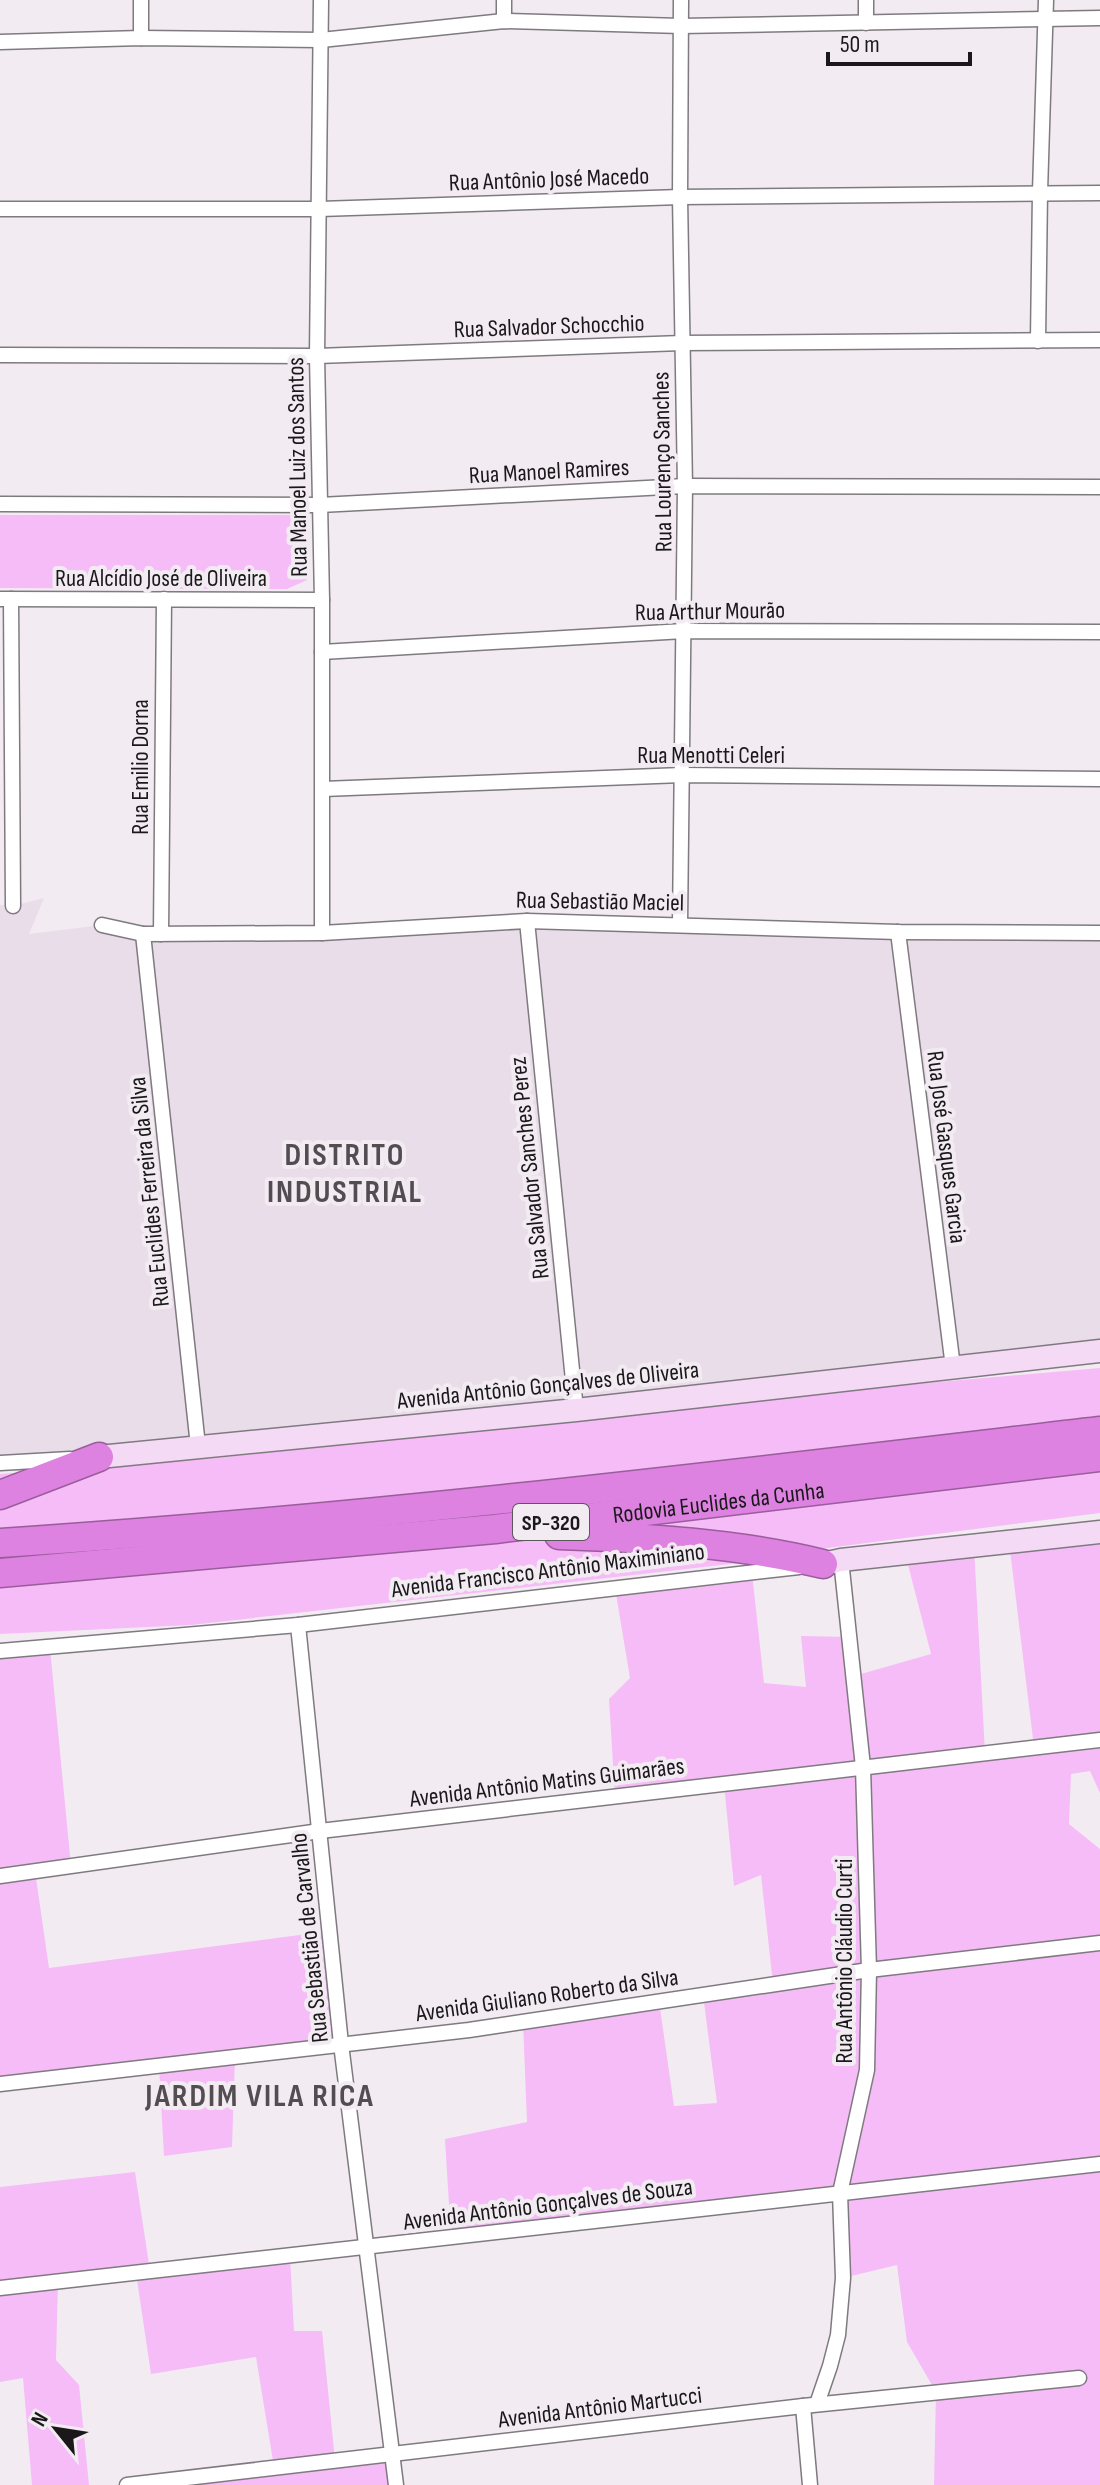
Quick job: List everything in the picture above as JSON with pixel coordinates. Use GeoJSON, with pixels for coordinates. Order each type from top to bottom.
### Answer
{"type":"FeatureCollection","features":[{"type":"Feature","properties":{"kind":"highway","name":"Rodovia Euclides da Cunha"},"geometry":{"type":"LineString","coordinates":[[0,1543],[227,1526],[790,1468],[1100,1431]]}},
{"type":"Feature","properties":{"kind":"highway"},"geometry":{"type":"LineString","coordinates":[[0,1495],[99,1457]]}},
{"type":"Feature","properties":{"kind":"highway","name":"Rodovia Euclides da Cunha"},"geometry":{"type":"LineString","coordinates":[[0,1573],[495,1529],[1100,1457]]}},
{"type":"Feature","properties":{"kind":"highway"},"geometry":{"type":"LineString","coordinates":[[495,1529],[548,1535],[643,1537],[832,1562]]}},
{"type":"Feature","properties":{"kind":"main road","name":"Avenida Antônio Gonçalves de Oliveira"},"geometry":{"type":"LineString","coordinates":[[99,1457],[576,1410],[1100,1351]]}},
{"type":"Feature","properties":{"kind":"main road","name":"Avenida Francisco Antônio Maximiniano"},"geometry":{"type":"LineString","coordinates":[[832,1562],[1100,1532]]}},
{"type":"Feature","properties":{"kind":"street"},"geometry":{"type":"LineString","coordinates":[[141,0],[141,38]]}},
{"type":"Feature","properties":{"kind":"street","name":"Rua Manoel Luiz dos Santos"},"geometry":{"type":"LineString","coordinates":[[321,0],[317,356],[322,600],[322,933]]}},
{"type":"Feature","properties":{"kind":"street"},"geometry":{"type":"LineString","coordinates":[[504,0],[504,21]]}},
{"type":"Feature","properties":{"kind":"street","name":"Rua Lourenço Sanches"},"geometry":{"type":"LineString","coordinates":[[680,924],[685,486],[680,197],[681,0]]}},
{"type":"Feature","properties":{"kind":"street"},"geometry":{"type":"LineString","coordinates":[[866,0],[866,23]]}},
{"type":"Feature","properties":{"kind":"street"},"geometry":{"type":"LineString","coordinates":[[1038,341],[1046,0]]}},
{"type":"Feature","properties":{"kind":"street"},"geometry":{"type":"LineString","coordinates":[[0,42],[141,38],[321,40],[504,21],[681,26],[1100,18]]}},
{"type":"Feature","properties":{"kind":"street","name":"Rua Antônio José Macedo"},"geometry":{"type":"LineString","coordinates":[[0,209],[320,209],[680,197],[1100,193]]}},
{"type":"Feature","properties":{"kind":"street","name":"Rua Salvador Schocchio"},"geometry":{"type":"LineString","coordinates":[[0,355],[317,356],[682,343],[1100,340]]}},
{"type":"Feature","properties":{"kind":"street","name":"Rua Manoel Ramires"},"geometry":{"type":"LineString","coordinates":[[0,504],[320,505],[685,486],[1100,487]]}},
{"type":"Feature","properties":{"kind":"street"},"geometry":{"type":"LineString","coordinates":[[5,599],[13,906]]}},
{"type":"Feature","properties":{"kind":"street","name":"Rua Alcídio José de Oliveira"},"geometry":{"type":"LineString","coordinates":[[5,599],[322,600]]}},
{"type":"Feature","properties":{"kind":"street","name":"Rua Emilio Dorna"},"geometry":{"type":"LineString","coordinates":[[161,934],[164,599]]}},
{"type":"Feature","properties":{"kind":"street","name":"Rua Arthur Mourão"},"geometry":{"type":"LineString","coordinates":[[322,652],[684,631],[1100,632]]}},
{"type":"Feature","properties":{"kind":"street","name":"Rua Menotti Celeri"},"geometry":{"type":"LineString","coordinates":[[323,789],[682,775],[1100,779]]}},
{"type":"Feature","properties":{"kind":"street","name":"Rua Sebastião Maciel"},"geometry":{"type":"LineString","coordinates":[[102,925],[143,934],[322,933],[527,921],[898,932],[1100,933]]}},
{"type":"Feature","properties":{"kind":"street","name":"Rua Salvador Sanches Perez"},"geometry":{"type":"LineString","coordinates":[[527,921],[576,1410]]}},
{"type":"Feature","properties":{"kind":"street","name":"Rua José Gasques Garcia"},"geometry":{"type":"LineString","coordinates":[[898,932],[953,1367]]}},
{"type":"Feature","properties":{"kind":"street","name":"Rua Euclides Ferreira da Silva"},"geometry":{"type":"LineString","coordinates":[[143,934],[198,1446]]}},
{"type":"Feature","properties":{"kind":"street","name":"Avenida Antônio Gonçalves de Oliveira"},"geometry":{"type":"LineString","coordinates":[[0,1463],[99,1457]]}},
{"type":"Feature","properties":{"kind":"street","name":"Avenida Francisco Antônio Maximiniano"},"geometry":{"type":"LineString","coordinates":[[0,1651],[298,1625],[832,1562]]}},
{"type":"Feature","properties":{"kind":"street","name":"Rua Antônio Cláudio Curti"},"geometry":{"type":"LineString","coordinates":[[810,2485],[810,2405],[838,2335],[843,2278],[840,2193],[867,2070],[869,1970],[863,1767],[832,1562]]}},
{"type":"Feature","properties":{"kind":"street","name":"Rua Sebastião de Carvalho"},"geometry":{"type":"LineString","coordinates":[[298,1625],[341,2044],[396,2485]]}},
{"type":"Feature","properties":{"kind":"street","name":"Avenida Antônio Matins Guimarães"},"geometry":{"type":"LineString","coordinates":[[0,1876],[320,1831],[1100,1740]]}},
{"type":"Feature","properties":{"kind":"street","name":"Avenida Giuliano Roberto da Silva"},"geometry":{"type":"LineString","coordinates":[[0,2084],[469,2030],[869,1970],[1100,1943]]}},
{"type":"Feature","properties":{"kind":"street","name":"Avenida Antônio Gonçalves de Souza"},"geometry":{"type":"LineString","coordinates":[[0,2288],[1100,2164]]}},
{"type":"Feature","properties":{"kind":"street","name":"Avenida Antônio Martucci"},"geometry":{"type":"LineString","coordinates":[[127,2485],[810,2405],[1079,2378]]}},
{"type":"Feature","properties":{"kind":"shaded area"},"geometry":{"type":"Polygon","coordinates":[[[0,515],[290,515],[303,523],[307,580],[287,589],[0,588],[0,515]]]}},
{"type":"Feature","properties":{"kind":"shaded area"},"geometry":{"type":"Polygon","coordinates":[[[44,898],[29,934],[102,925],[144,934],[527,921],[1100,933],[1100,1351],[0,1463],[0,905],[13,906],[44,898]]]}},
{"type":"Feature","properties":{"kind":"shaded area"},"geometry":{"type":"Polygon","coordinates":[[[1100,1368],[1100,1513],[781,1554],[739,1563],[191,1625],[0,1634],[0,1474],[217,1458],[881,1387],[1100,1368]]]}},
{"type":"Feature","properties":{"kind":"shaded area"},"geometry":{"type":"Polygon","coordinates":[[[1100,1532],[1100,1793],[1090,1771],[1071,1774],[1069,1824],[1100,1849],[1100,2485],[934,2485],[936,2392],[907,2342],[897,2265],[843,2278],[840,2193],[451,2237],[445,2139],[527,2122],[523,2022],[659,2001],[674,2106],[717,2103],[703,1995],[773,1984],[761,1875],[734,1886],[724,1784],[615,1796],[609,1699],[630,1678],[615,1588],[752,1573],[764,1683],[806,1687],[801,1636],[849,1637],[854,1676],[931,1654],[905,1553],[974,1546],[985,1753],[1034,1747],[1009,1542],[1100,1532]]]}},
{"type":"Feature","properties":{"kind":"shaded area"},"geometry":{"type":"Polygon","coordinates":[[[50,1648],[71,1866],[35,1871],[49,1968],[330,1931],[341,2044],[235,2057],[232,2147],[164,2156],[159,2066],[0,2084],[0,1651],[50,1648]]]}},
{"type":"Feature","properties":{"kind":"shaded area"},"geometry":{"type":"Polygon","coordinates":[[[135,2172],[150,2271],[290,2256],[294,2331],[322,2331],[335,2460],[391,2453],[396,2485],[127,2485],[274,2467],[256,2357],[151,2374],[136,2273],[58,2282],[56,2360],[79,2385],[89,2485],[32,2485],[23,2378],[0,2382],[0,2187],[135,2172]]]}},
{"type":"Feature","properties":{"kind":"district","name":"DISTRITO INDUSTRIAL"},"geometry":{"type":"Point","coordinates":[345,1172]}},
{"type":"Feature","properties":{"kind":"district","name":"JARDIM VILA RICA"},"geometry":{"type":"Point","coordinates":[260,2095]}}]}
